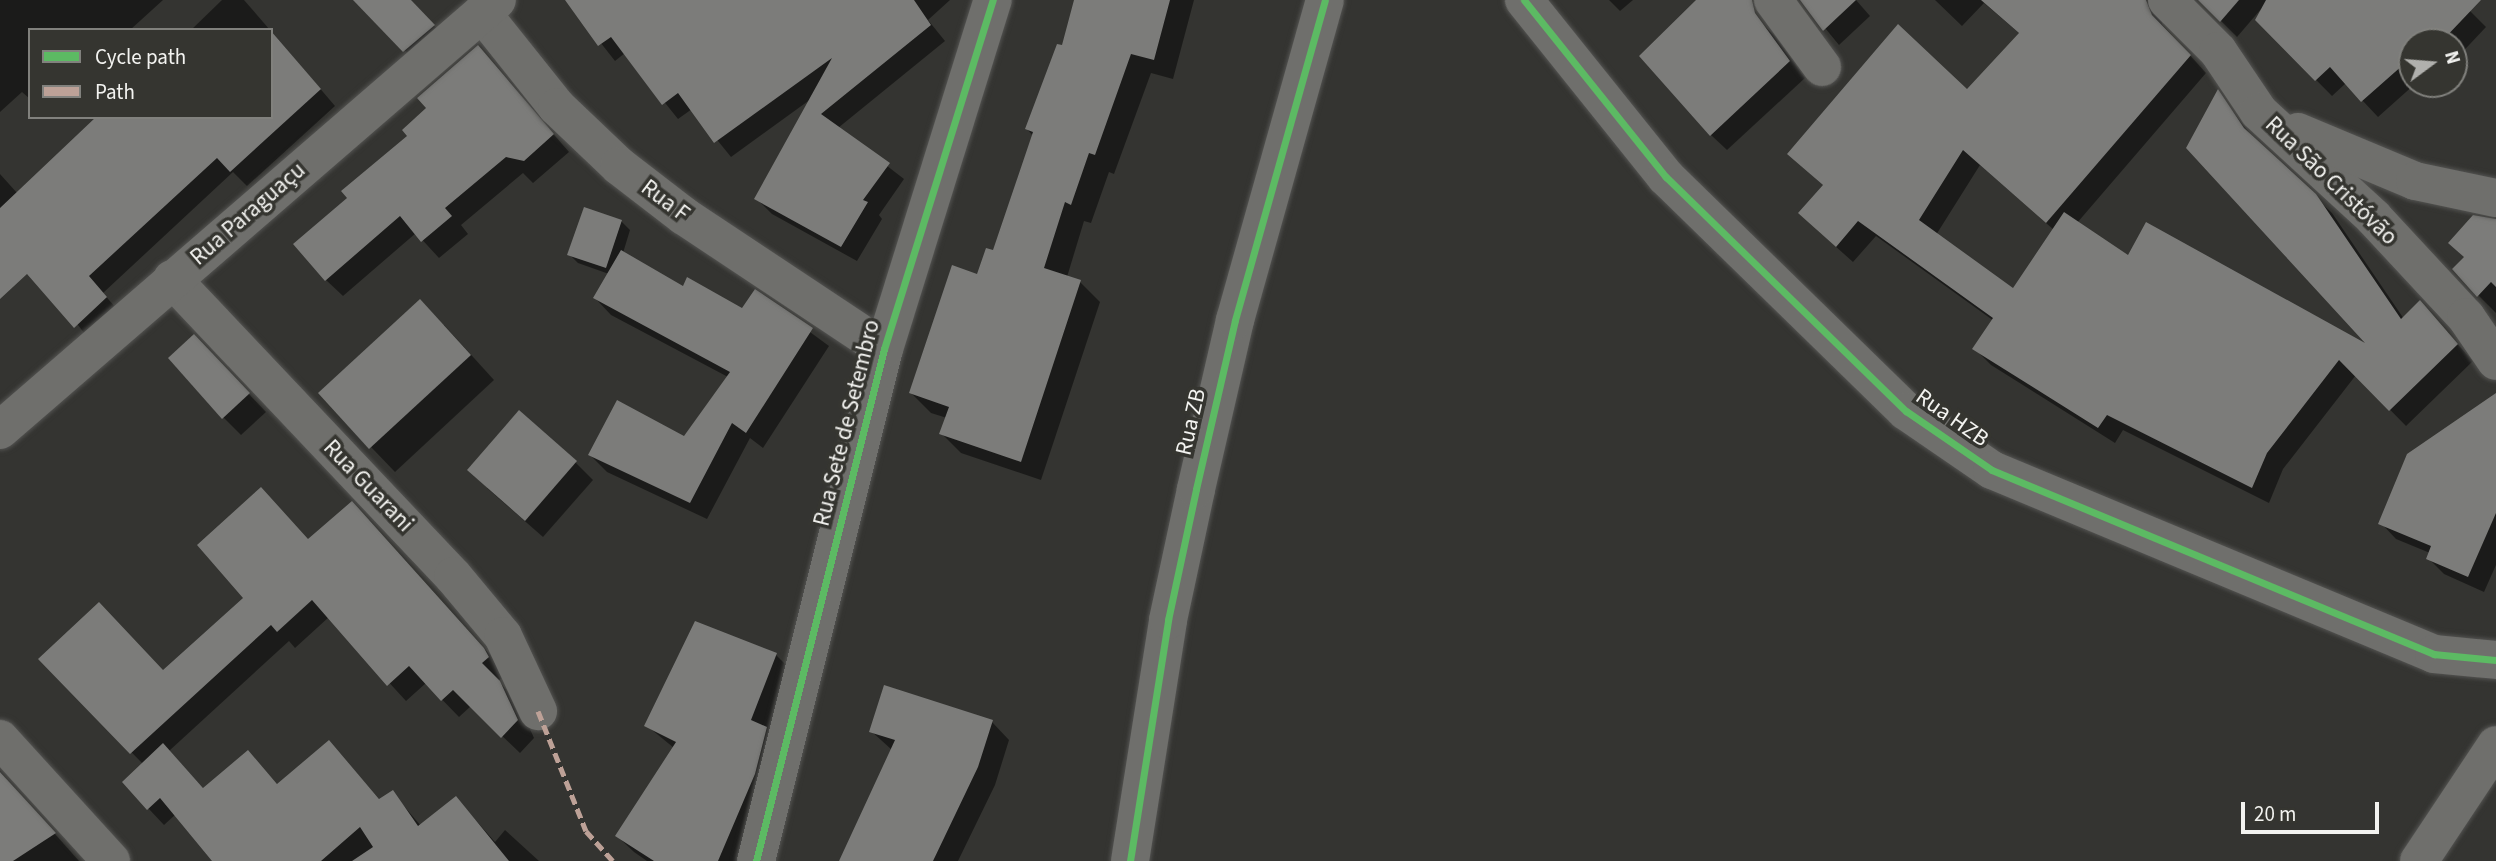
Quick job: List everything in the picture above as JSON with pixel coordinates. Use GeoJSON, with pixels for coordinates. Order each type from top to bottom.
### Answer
{"type":"FeatureCollection","features":[{"type":"Feature","properties":{"kind":"street","name":"Rua Sete de Setembro"},"geometry":{"type":"LineString","coordinates":[[756,861],[884,349],[993,0]]}},
{"type":"Feature","properties":{"kind":"street","name":"Rua ZB"},"geometry":{"type":"LineString","coordinates":[[1130,861],[1165,633],[1234,320],[1325,0]]}},
{"type":"Feature","properties":{"kind":"street","name":"Rua HZB"},"geometry":{"type":"LineString","coordinates":[[1524,0],[1666,177],[1906,411],[1992,470],[2434,654],[2496,660]]}},
{"type":"Feature","properties":{"kind":"street"},"geometry":{"type":"LineString","coordinates":[[1773,0],[1822,67]]}},
{"type":"Feature","properties":{"kind":"street","name":"Rua São Cristóvão"},"geometry":{"type":"LineString","coordinates":[[2167,0],[2217,51],[2259,112],[2373,217],[2466,317],[2496,361]]}},
{"type":"Feature","properties":{"kind":"street","name":"Rua F"},"geometry":{"type":"LineString","coordinates":[[489,6],[557,107],[619,166],[684,216],[884,349]]}},
{"type":"Feature","properties":{"kind":"street","name":"Rua Paraguaçu"},"geometry":{"type":"LineString","coordinates":[[0,430],[489,6]]}},
{"type":"Feature","properties":{"kind":"street"},"geometry":{"type":"LineString","coordinates":[[2259,112],[2332,150],[2415,181],[2496,198]]}},
{"type":"Feature","properties":{"kind":"street","name":"Rua Guarani"},"geometry":{"type":"LineString","coordinates":[[173,279],[453,576],[503,636],[538,711]]}},
{"type":"Feature","properties":{"kind":"street"},"geometry":{"type":"LineString","coordinates":[[0,739],[111,861]]}},
{"type":"Feature","properties":{"kind":"street"},"geometry":{"type":"LineString","coordinates":[[2419,861],[2496,746]]}},
{"type":"Feature","properties":{"kind":"building"},"geometry":{"type":"Polygon","coordinates":[[[353,0],[411,0],[435,25],[403,52],[353,0]]]}},
{"type":"Feature","properties":{"kind":"building"},"geometry":{"type":"Polygon","coordinates":[[[565,0],[914,0],[931,25],[821,114],[890,163],[863,200],[868,202],[841,247],[754,199],[832,58],[714,143],[678,93],[662,105],[611,37],[598,46],[565,0]]]}},
{"type":"Feature","properties":{"kind":"building"},"geometry":{"type":"Polygon","coordinates":[[[1074,0],[1170,0],[1154,60],[1131,54],[1095,155],[1089,153],[1071,205],[1065,202],[1044,268],[1081,280],[1021,462],[939,434],[949,407],[909,393],[952,265],[977,274],[986,248],[993,250],[1033,132],[1025,129],[1057,44],[1062,45],[1074,0]]]}},
{"type":"Feature","properties":{"kind":"building"},"geometry":{"type":"Polygon","coordinates":[[[1696,0],[1752,0],[1755,13],[1790,61],[1710,136],[1639,56],[1696,0]]]}},
{"type":"Feature","properties":{"kind":"building"},"geometry":{"type":"Polygon","coordinates":[[[1800,0],[1856,0],[1823,31],[1800,0]]]}},
{"type":"Feature","properties":{"kind":"building"},"geometry":{"type":"Polygon","coordinates":[[[1981,0],[2146,0],[2152,15],[2191,55],[2046,223],[1963,150],[1919,220],[2013,288],[2064,212],[2128,255],[2146,222],[2365,343],[2186,148],[2218,89],[2244,128],[2316,194],[2401,319],[2420,300],[2458,344],[2389,411],[2339,360],[2267,453],[2252,488],[2107,415],[2098,428],[1972,349],[1993,318],[1858,221],[1836,247],[1798,213],[1823,185],[1787,154],[1898,24],[1967,89],[2019,33],[1981,0]]]}},
{"type":"Feature","properties":{"kind":"building"},"geometry":{"type":"Polygon","coordinates":[[[2198,0],[2239,0],[2220,22],[2198,0]]]}},
{"type":"Feature","properties":{"kind":"building"},"geometry":{"type":"Polygon","coordinates":[[[2266,0],[2481,0],[2454,28],[2398,28],[2398,69],[2361,102],[2330,67],[2315,81],[2255,20],[2266,0]]]}},
{"type":"Feature","properties":{"kind":"building"},"geometry":{"type":"Polygon","coordinates":[[[273,33],[321,89],[230,172],[217,158],[89,276],[107,297],[74,328],[27,274],[0,299],[0,208],[94,119],[273,119],[273,33]]]}},
{"type":"Feature","properties":{"kind":"building"},"geometry":{"type":"Polygon","coordinates":[[[478,45],[554,134],[524,161],[506,157],[445,208],[452,216],[421,242],[400,216],[325,281],[293,244],[347,198],[341,191],[407,136],[402,130],[426,108],[417,98],[478,45]]]}},
{"type":"Feature","properties":{"kind":"building"},"geometry":{"type":"Polygon","coordinates":[[[584,207],[622,220],[606,268],[567,255],[584,207]]]}},
{"type":"Feature","properties":{"kind":"building"},"geometry":{"type":"Polygon","coordinates":[[[2473,215],[2496,219],[2496,287],[2491,282],[2477,297],[2452,269],[2464,257],[2448,243],[2473,215]]]}},
{"type":"Feature","properties":{"kind":"building"},"geometry":{"type":"Polygon","coordinates":[[[621,250],[683,286],[687,277],[742,308],[755,289],[813,328],[746,433],[732,423],[690,503],[588,455],[617,400],[684,436],[730,372],[593,298],[621,250]]]}},
{"type":"Feature","properties":{"kind":"building"},"geometry":{"type":"Polygon","coordinates":[[[420,299],[471,355],[369,449],[318,393],[420,299]]]}},
{"type":"Feature","properties":{"kind":"building"},"geometry":{"type":"Polygon","coordinates":[[[194,334],[250,393],[222,419],[168,358],[194,334]]]}},
{"type":"Feature","properties":{"kind":"building"},"geometry":{"type":"Polygon","coordinates":[[[2496,393],[2496,513],[2468,577],[2426,559],[2431,546],[2378,524],[2407,454],[2496,393]]]}},
{"type":"Feature","properties":{"kind":"building"},"geometry":{"type":"Polygon","coordinates":[[[519,410],[577,461],[525,521],[467,470],[519,410]]]}},
{"type":"Feature","properties":{"kind":"building"},"geometry":{"type":"Polygon","coordinates":[[[261,487],[308,539],[352,501],[484,648],[489,657],[482,663],[500,681],[518,720],[501,738],[453,690],[441,701],[409,666],[387,686],[312,600],[277,632],[271,625],[130,754],[38,659],[99,602],[163,670],[243,598],[197,545],[261,487]]]}},
{"type":"Feature","properties":{"kind":"building"},"geometry":{"type":"Polygon","coordinates":[[[695,621],[777,653],[751,720],[767,727],[755,774],[718,861],[654,861],[615,836],[676,742],[644,726],[695,621]]]}},
{"type":"Feature","properties":{"kind":"building"},"geometry":{"type":"Polygon","coordinates":[[[884,685],[993,720],[978,767],[933,861],[839,861],[895,740],[869,732],[884,685]]]}},
{"type":"Feature","properties":{"kind":"building"},"geometry":{"type":"Polygon","coordinates":[[[329,740],[379,799],[393,790],[418,826],[456,796],[509,861],[352,861],[373,847],[360,827],[321,861],[212,861],[160,798],[147,810],[122,782],[163,743],[203,788],[248,750],[277,784],[329,740]]]}},
{"type":"Feature","properties":{"kind":"building"},"geometry":{"type":"Polygon","coordinates":[[[0,772],[56,833],[13,861],[0,861],[0,772]]]}},
{"type":"Feature","properties":{"kind":"marked path"},"geometry":{"type":"LineString","coordinates":[[538,711],[586,831],[613,861]]}},
{"type":"Feature","properties":{"kind":"cycle path"},"geometry":{"type":"LineString","coordinates":[[756,861],[884,349],[993,0]]}},
{"type":"Feature","properties":{"kind":"cycle path"},"geometry":{"type":"LineString","coordinates":[[1130,861],[1168,620],[1196,489],[1235,320],[1325,0]]}},
{"type":"Feature","properties":{"kind":"cycle path"},"geometry":{"type":"LineString","coordinates":[[1524,0],[1666,177],[1906,411],[1992,470],[2434,654],[2496,660]]}}]}
